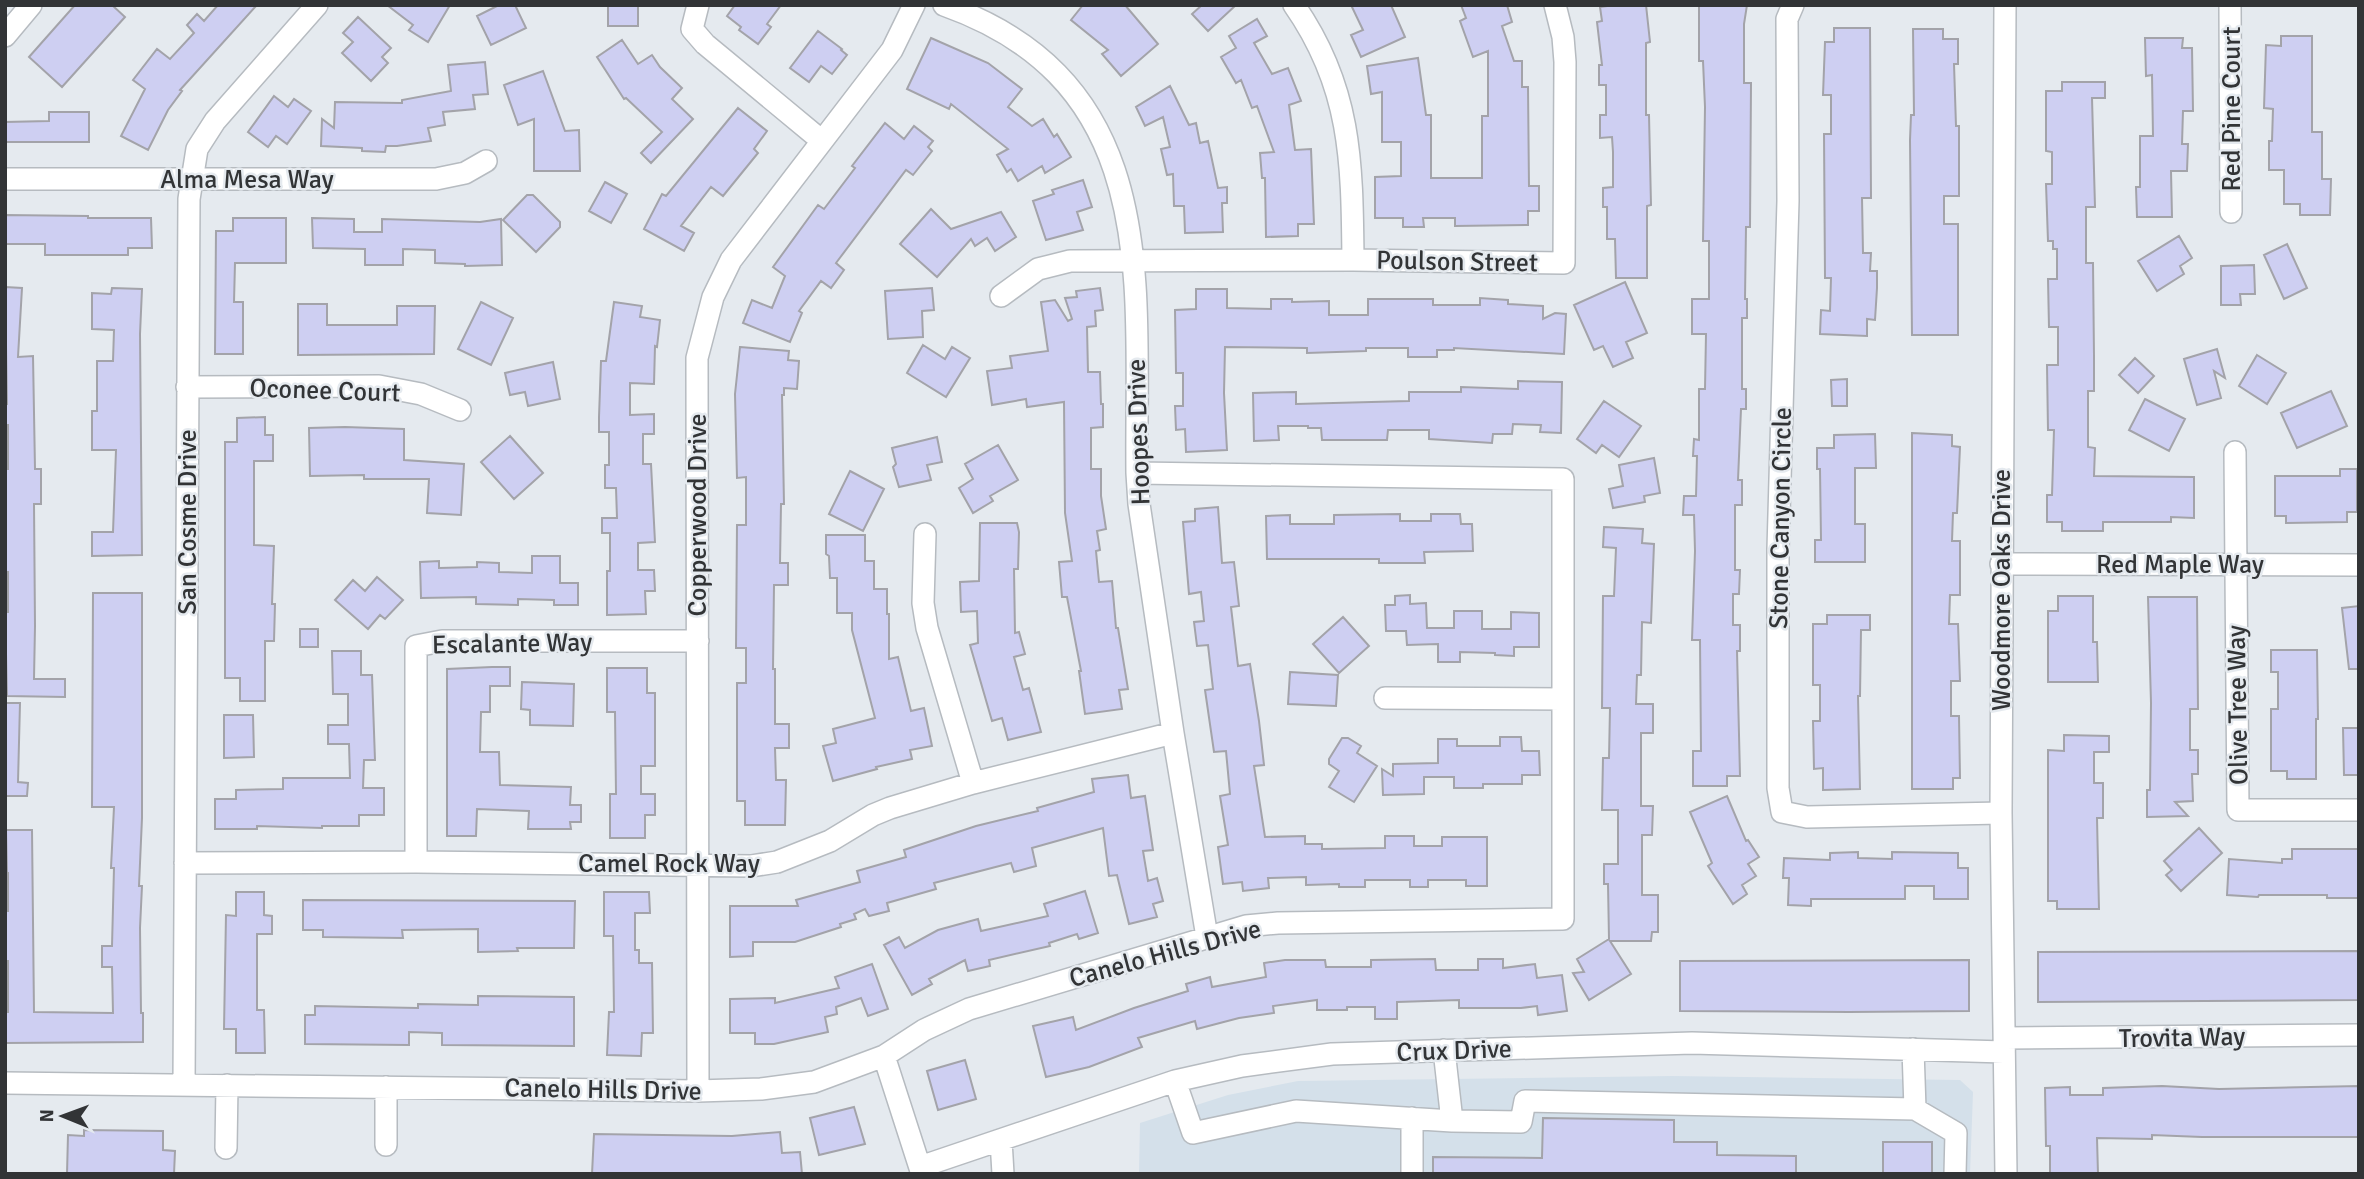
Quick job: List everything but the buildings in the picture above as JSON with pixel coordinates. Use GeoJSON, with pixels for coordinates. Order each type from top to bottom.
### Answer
{"type":"FeatureCollection","features":[{"type":"Feature","properties":{"kind":"street"},"geometry":{"type":"LineString","coordinates":[[5,36],[31,5]]}},
{"type":"Feature","properties":{"kind":"street","name":"San Cosme Drive"},"geometry":{"type":"LineString","coordinates":[[184,1084],[190,179],[197,149],[215,121],[317,5]]}},
{"type":"Feature","properties":{"kind":"street"},"geometry":{"type":"LineString","coordinates":[[698,5],[692,30],[705,44],[822,141]]}},
{"type":"Feature","properties":{"kind":"street","name":"Copperwood Drive"},"geometry":{"type":"LineString","coordinates":[[698,1091],[697,358],[713,298],[731,260],[891,50],[914,5]]}},
{"type":"Feature","properties":{"kind":"street","name":"Hoopes Drive"},"geometry":{"type":"LineString","coordinates":[[944,5],[975,16],[1011,36],[1054,71],[1073,92],[1103,140],[1122,192],[1133,260],[1139,504],[1207,937]]}},
{"type":"Feature","properties":{"kind":"street"},"geometry":{"type":"LineString","coordinates":[[1294,5],[1320,49],[1341,106],[1352,174],[1353,260]]}},
{"type":"Feature","properties":{"kind":"street","name":"Poulson Street"},"geometry":{"type":"LineString","coordinates":[[1001,296],[1027,275],[1070,261],[1353,260],[1564,263],[1565,62],[1563,37],[1555,5]]}},
{"type":"Feature","properties":{"kind":"street","name":"Stone Canyon Circle"},"geometry":{"type":"LineString","coordinates":[[1793,5],[1787,19],[1788,201],[1778,548],[1778,788],[1782,812],[1807,817],[2001,813]]}},
{"type":"Feature","properties":{"kind":"street","name":"Woodmore Oaks Drive"},"geometry":{"type":"LineString","coordinates":[[2005,5],[2001,813],[2006,1174]]}},
{"type":"Feature","properties":{"kind":"street","name":"Red Pine Court"},"geometry":{"type":"LineString","coordinates":[[2230,5],[2231,212]]}},
{"type":"Feature","properties":{"kind":"street","name":"Alma Mesa Way"},"geometry":{"type":"LineString","coordinates":[[5,179],[436,179],[465,173],[485,160]]}},
{"type":"Feature","properties":{"kind":"street","name":"Oconee Court"},"geometry":{"type":"LineString","coordinates":[[187,387],[379,386],[421,394],[460,410]]}},
{"type":"Feature","properties":{"kind":"street"},"geometry":{"type":"LineString","coordinates":[[2235,452],[2235,563]]}},
{"type":"Feature","properties":{"kind":"street","name":"Canelo Hills Drive"},"geometry":{"type":"LineString","coordinates":[[5,1083],[698,1091],[761,1089],[814,1082],[884,1056],[924,1030],[969,1009],[1246,926],[1278,923],[1563,919],[1563,479],[1137,473]]}},
{"type":"Feature","properties":{"kind":"street"},"geometry":{"type":"LineString","coordinates":[[925,534],[923,603],[927,628],[973,783]]}},
{"type":"Feature","properties":{"kind":"street","name":"Olive Tree Way"},"geometry":{"type":"LineString","coordinates":[[2235,563],[2238,810],[2359,810]]}},
{"type":"Feature","properties":{"kind":"street","name":"Red Maple Way"},"geometry":{"type":"LineString","coordinates":[[2001,564],[2359,565]]}},
{"type":"Feature","properties":{"kind":"street","name":"Escalante Way"},"geometry":{"type":"LineString","coordinates":[[416,862],[416,646],[442,641],[698,641]]}},
{"type":"Feature","properties":{"kind":"street"},"geometry":{"type":"LineString","coordinates":[[1385,698],[1563,699]]}},
{"type":"Feature","properties":{"kind":"street","name":"Camel Rock Way"},"geometry":{"type":"LineString","coordinates":[[185,863],[416,862],[751,866],[777,862],[830,841],[890,808],[973,783],[1173,733]]}},
{"type":"Feature","properties":{"kind":"street","name":"Trovita Way"},"geometry":{"type":"LineString","coordinates":[[2005,1045],[2359,1035]]}},
{"type":"Feature","properties":{"kind":"street","name":"Crux Drive"},"geometry":{"type":"LineString","coordinates":[[921,1170],[1001,1140],[1175,1082],[1242,1066],[1287,1059],[1332,1054],[1692,1043],[1913,1049],[2005,1045]]}},
{"type":"Feature","properties":{"kind":"street"},"geometry":{"type":"LineString","coordinates":[[1913,1049],[1915,1109]]}},
{"type":"Feature","properties":{"kind":"street"},"geometry":{"type":"LineString","coordinates":[[1444,1050],[1452,1121]]}},
{"type":"Feature","properties":{"kind":"street"},"geometry":{"type":"LineString","coordinates":[[884,1056],[921,1170]]}},
{"type":"Feature","properties":{"kind":"street"},"geometry":{"type":"LineString","coordinates":[[1175,1082],[1193,1133],[1296,1111],[1452,1121],[1521,1122],[1525,1101],[1915,1109],[1956,1133],[1955,1174]]}},
{"type":"Feature","properties":{"kind":"street"},"geometry":{"type":"LineString","coordinates":[[226,1148],[227,1085]]}},
{"type":"Feature","properties":{"kind":"street"},"geometry":{"type":"LineString","coordinates":[[386,1087],[386,1145]]}},
{"type":"Feature","properties":{"kind":"street"},"geometry":{"type":"LineString","coordinates":[[1412,1118],[1412,1174]]}},
{"type":"Feature","properties":{"kind":"street"},"geometry":{"type":"LineString","coordinates":[[1001,1140],[1003,1174]]}},
{"type":"Feature","properties":{"kind":"shaded area"},"geometry":{"type":"Polygon","coordinates":[[[1672,1076],[1960,1080],[1973,1092],[1970,1174],[1139,1174],[1140,1123],[1228,1095],[1298,1081],[1672,1076]]]}}]}
